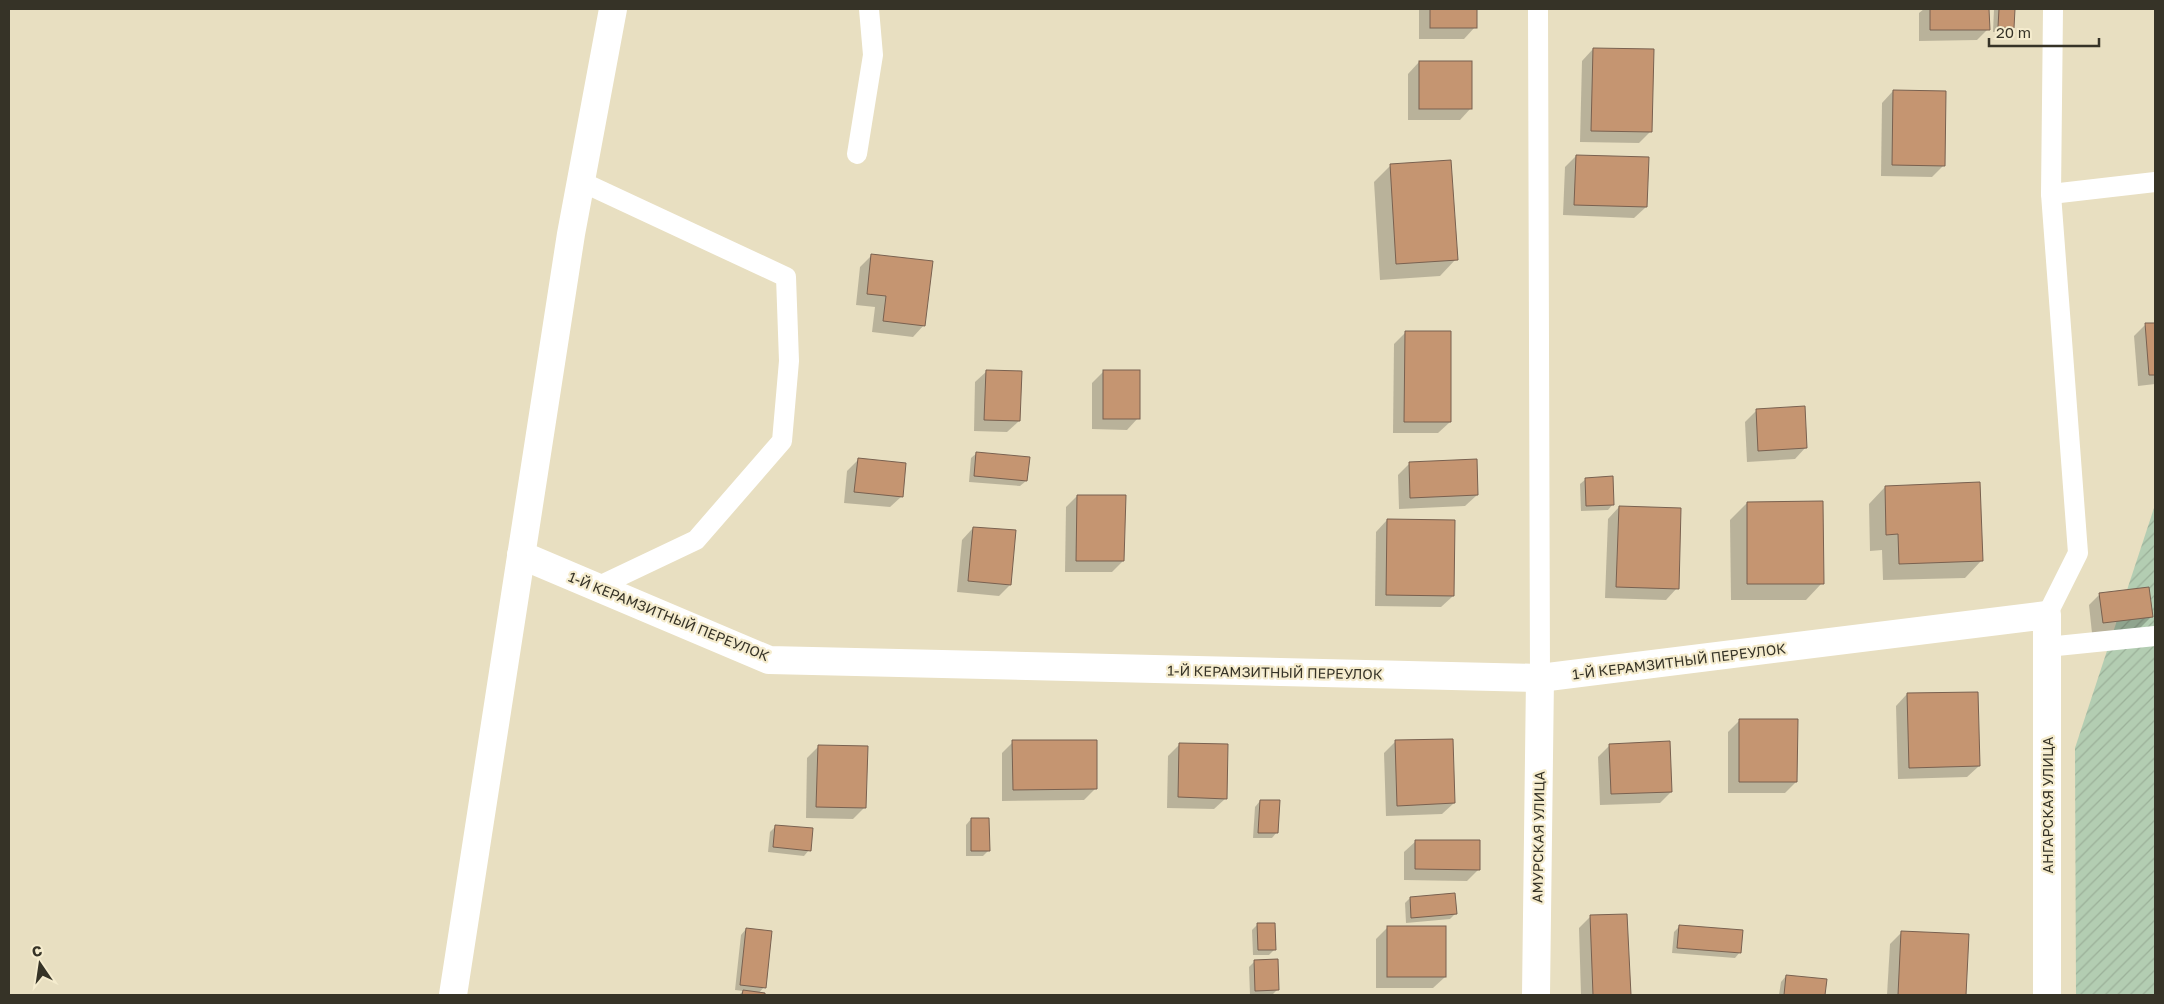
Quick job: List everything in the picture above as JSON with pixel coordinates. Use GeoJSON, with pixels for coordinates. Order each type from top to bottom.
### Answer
{"type":"FeatureCollection","features":[{"type":"Feature","properties":{"kind":"street"},"geometry":{"type":"LineString","coordinates":[[453,995],[580,181],[613,9]]}},
{"type":"Feature","properties":{"kind":"street","name":"1-Й КЕРАМЗИТНЫЙ ПЕРЕУЛОК"},"geometry":{"type":"LineString","coordinates":[[521,555],[769,660],[1540,678],[2047,615]]}},
{"type":"Feature","properties":{"kind":"street","name":"АНГАРСКАЯ УЛИЦА"},"geometry":{"type":"LineString","coordinates":[[2047,615],[2047,995]]}},
{"type":"Feature","properties":{"kind":"street","name":"АМУРСКАЯ УЛИЦА"},"geometry":{"type":"LineString","coordinates":[[1536,995],[1540,678]]}},
{"type":"Feature","properties":{"kind":"lane"},"geometry":{"type":"LineString","coordinates":[[857,154],[873,55],[869,9]]}},
{"type":"Feature","properties":{"kind":"lane"},"geometry":{"type":"LineString","coordinates":[[1538,9],[1540,678]]}},
{"type":"Feature","properties":{"kind":"lane"},"geometry":{"type":"LineString","coordinates":[[2047,615],[2078,553],[2051,194],[2053,9]]}},
{"type":"Feature","properties":{"kind":"lane"},"geometry":{"type":"LineString","coordinates":[[580,181],[786,277],[789,361],[782,441],[696,540],[598,587]]}},
{"type":"Feature","properties":{"kind":"lane"},"geometry":{"type":"LineString","coordinates":[[2051,194],[2155,182]]}},
{"type":"Feature","properties":{"kind":"lane"},"geometry":{"type":"LineString","coordinates":[[2047,648],[2155,636]]}},
{"type":"Feature","properties":{"kind":"green space"},"geometry":{"type":"Polygon","coordinates":[[[2155,505],[2155,995],[2076,995],[2075,748],[2155,505]]]}},
{"type":"Feature","properties":{"kind":"building"},"geometry":{"type":"Polygon","coordinates":[[[1430,9],[1477,9],[1477,28],[1430,28],[1430,9]]]}},
{"type":"Feature","properties":{"kind":"building"},"geometry":{"type":"Polygon","coordinates":[[[1930,9],[1989,9],[1990,30],[1930,30],[1930,9]]]}},
{"type":"Feature","properties":{"kind":"building"},"geometry":{"type":"Polygon","coordinates":[[[1999,9],[2015,9],[2014,28],[1998,27],[1999,9]]]}},
{"type":"Feature","properties":{"kind":"building"},"geometry":{"type":"Polygon","coordinates":[[[1593,48],[1654,49],[1652,132],[1591,131],[1593,48]]]}},
{"type":"Feature","properties":{"kind":"building"},"geometry":{"type":"Polygon","coordinates":[[[1419,61],[1472,61],[1472,109],[1419,109],[1419,61]]]}},
{"type":"Feature","properties":{"kind":"building"},"geometry":{"type":"Polygon","coordinates":[[[1893,90],[1946,91],[1945,166],[1892,165],[1893,90]]]}},
{"type":"Feature","properties":{"kind":"building"},"geometry":{"type":"Polygon","coordinates":[[[1576,155],[1649,157],[1647,207],[1574,205],[1576,155]]]}},
{"type":"Feature","properties":{"kind":"building"},"geometry":{"type":"Polygon","coordinates":[[[1451,160],[1458,260],[1396,264],[1390,164],[1451,160]]]}},
{"type":"Feature","properties":{"kind":"building"},"geometry":{"type":"Polygon","coordinates":[[[871,254],[933,261],[925,326],[883,321],[886,296],[867,294],[871,254]]]}},
{"type":"Feature","properties":{"kind":"building"},"geometry":{"type":"Polygon","coordinates":[[[2145,323],[2155,323],[2155,375],[2149,375],[2145,323]]]}},
{"type":"Feature","properties":{"kind":"building"},"geometry":{"type":"Polygon","coordinates":[[[1405,331],[1451,331],[1451,422],[1404,422],[1405,331]]]}},
{"type":"Feature","properties":{"kind":"building"},"geometry":{"type":"Polygon","coordinates":[[[986,370],[1022,371],[1020,421],[984,420],[986,370]]]}},
{"type":"Feature","properties":{"kind":"building"},"geometry":{"type":"Polygon","coordinates":[[[1103,370],[1140,370],[1140,419],[1103,419],[1103,370]]]}},
{"type":"Feature","properties":{"kind":"building"},"geometry":{"type":"Polygon","coordinates":[[[1805,406],[1807,448],[1758,451],[1756,409],[1805,406]]]}},
{"type":"Feature","properties":{"kind":"building"},"geometry":{"type":"Polygon","coordinates":[[[976,452],[1030,457],[1027,481],[974,476],[976,452]]]}},
{"type":"Feature","properties":{"kind":"building"},"geometry":{"type":"Polygon","coordinates":[[[858,458],[906,463],[903,497],[854,492],[858,458]]]}},
{"type":"Feature","properties":{"kind":"building"},"geometry":{"type":"Polygon","coordinates":[[[1477,459],[1478,495],[1410,498],[1409,462],[1477,459]]]}},
{"type":"Feature","properties":{"kind":"building"},"geometry":{"type":"Polygon","coordinates":[[[1613,476],[1614,505],[1586,506],[1585,478],[1613,476]]]}},
{"type":"Feature","properties":{"kind":"building"},"geometry":{"type":"Polygon","coordinates":[[[1980,482],[1983,561],[1899,564],[1898,534],[1886,535],[1885,486],[1980,482]]]}},
{"type":"Feature","properties":{"kind":"building"},"geometry":{"type":"Polygon","coordinates":[[[1077,495],[1126,495],[1124,561],[1076,561],[1077,495]]]}},
{"type":"Feature","properties":{"kind":"building"},"geometry":{"type":"Polygon","coordinates":[[[1823,501],[1824,584],[1747,584],[1747,502],[1823,501]]]}},
{"type":"Feature","properties":{"kind":"building"},"geometry":{"type":"Polygon","coordinates":[[[1619,506],[1681,508],[1679,589],[1616,587],[1619,506]]]}},
{"type":"Feature","properties":{"kind":"building"},"geometry":{"type":"Polygon","coordinates":[[[1387,519],[1455,520],[1454,596],[1386,595],[1387,519]]]}},
{"type":"Feature","properties":{"kind":"building"},"geometry":{"type":"Polygon","coordinates":[[[973,527],[1016,530],[1011,585],[968,581],[973,527]]]}},
{"type":"Feature","properties":{"kind":"building"},"geometry":{"type":"Polygon","coordinates":[[[2149,587],[2153,617],[2103,623],[2099,593],[2149,587]]]}},
{"type":"Feature","properties":{"kind":"building"},"geometry":{"type":"Polygon","coordinates":[[[1978,692],[1980,766],[1909,768],[1907,693],[1978,692]]]}},
{"type":"Feature","properties":{"kind":"building"},"geometry":{"type":"Polygon","coordinates":[[[1739,719],[1798,719],[1797,782],[1739,782],[1739,719]]]}},
{"type":"Feature","properties":{"kind":"building"},"geometry":{"type":"Polygon","coordinates":[[[1453,739],[1455,803],[1397,806],[1395,740],[1453,739]]]}},
{"type":"Feature","properties":{"kind":"building"},"geometry":{"type":"Polygon","coordinates":[[[1012,740],[1097,740],[1097,789],[1013,790],[1012,740]]]}},
{"type":"Feature","properties":{"kind":"building"},"geometry":{"type":"Polygon","coordinates":[[[1670,741],[1672,792],[1611,794],[1609,744],[1670,741]]]}},
{"type":"Feature","properties":{"kind":"building"},"geometry":{"type":"Polygon","coordinates":[[[1179,743],[1228,744],[1227,799],[1178,797],[1179,743]]]}},
{"type":"Feature","properties":{"kind":"building"},"geometry":{"type":"Polygon","coordinates":[[[818,745],[868,746],[866,808],[816,807],[818,745]]]}},
{"type":"Feature","properties":{"kind":"building"},"geometry":{"type":"Polygon","coordinates":[[[1260,800],[1280,800],[1278,833],[1258,833],[1260,800]]]}},
{"type":"Feature","properties":{"kind":"building"},"geometry":{"type":"Polygon","coordinates":[[[971,818],[989,818],[990,851],[971,851],[971,818]]]}},
{"type":"Feature","properties":{"kind":"building"},"geometry":{"type":"Polygon","coordinates":[[[775,825],[813,828],[811,851],[773,847],[775,825]]]}},
{"type":"Feature","properties":{"kind":"building"},"geometry":{"type":"Polygon","coordinates":[[[1415,840],[1480,840],[1480,870],[1415,869],[1415,840]]]}},
{"type":"Feature","properties":{"kind":"building"},"geometry":{"type":"Polygon","coordinates":[[[1455,893],[1457,914],[1411,918],[1410,897],[1455,893]]]}},
{"type":"Feature","properties":{"kind":"building"},"geometry":{"type":"Polygon","coordinates":[[[1627,914],[1631,995],[1593,995],[1590,915],[1627,914]]]}},
{"type":"Feature","properties":{"kind":"building"},"geometry":{"type":"Polygon","coordinates":[[[1257,923],[1275,923],[1276,950],[1258,950],[1257,923]]]}},
{"type":"Feature","properties":{"kind":"building"},"geometry":{"type":"Polygon","coordinates":[[[1679,925],[1743,930],[1741,953],[1677,948],[1679,925]]]}},
{"type":"Feature","properties":{"kind":"building"},"geometry":{"type":"Polygon","coordinates":[[[1387,926],[1446,926],[1446,977],[1387,977],[1387,926]]]}},
{"type":"Feature","properties":{"kind":"building"},"geometry":{"type":"Polygon","coordinates":[[[746,928],[772,931],[766,988],[740,985],[746,928]]]}},
{"type":"Feature","properties":{"kind":"building"},"geometry":{"type":"Polygon","coordinates":[[[1901,931],[1969,934],[1966,995],[1898,995],[1901,931]]]}},
{"type":"Feature","properties":{"kind":"building"},"geometry":{"type":"Polygon","coordinates":[[[1278,959],[1279,990],[1255,991],[1254,960],[1278,959]]]}},
{"type":"Feature","properties":{"kind":"building"},"geometry":{"type":"Polygon","coordinates":[[[1786,975],[1827,979],[1825,995],[1784,995],[1786,975]]]}},
{"type":"Feature","properties":{"kind":"building"},"geometry":{"type":"Polygon","coordinates":[[[743,990],[765,993],[765,995],[742,995],[743,990]]]}}]}
